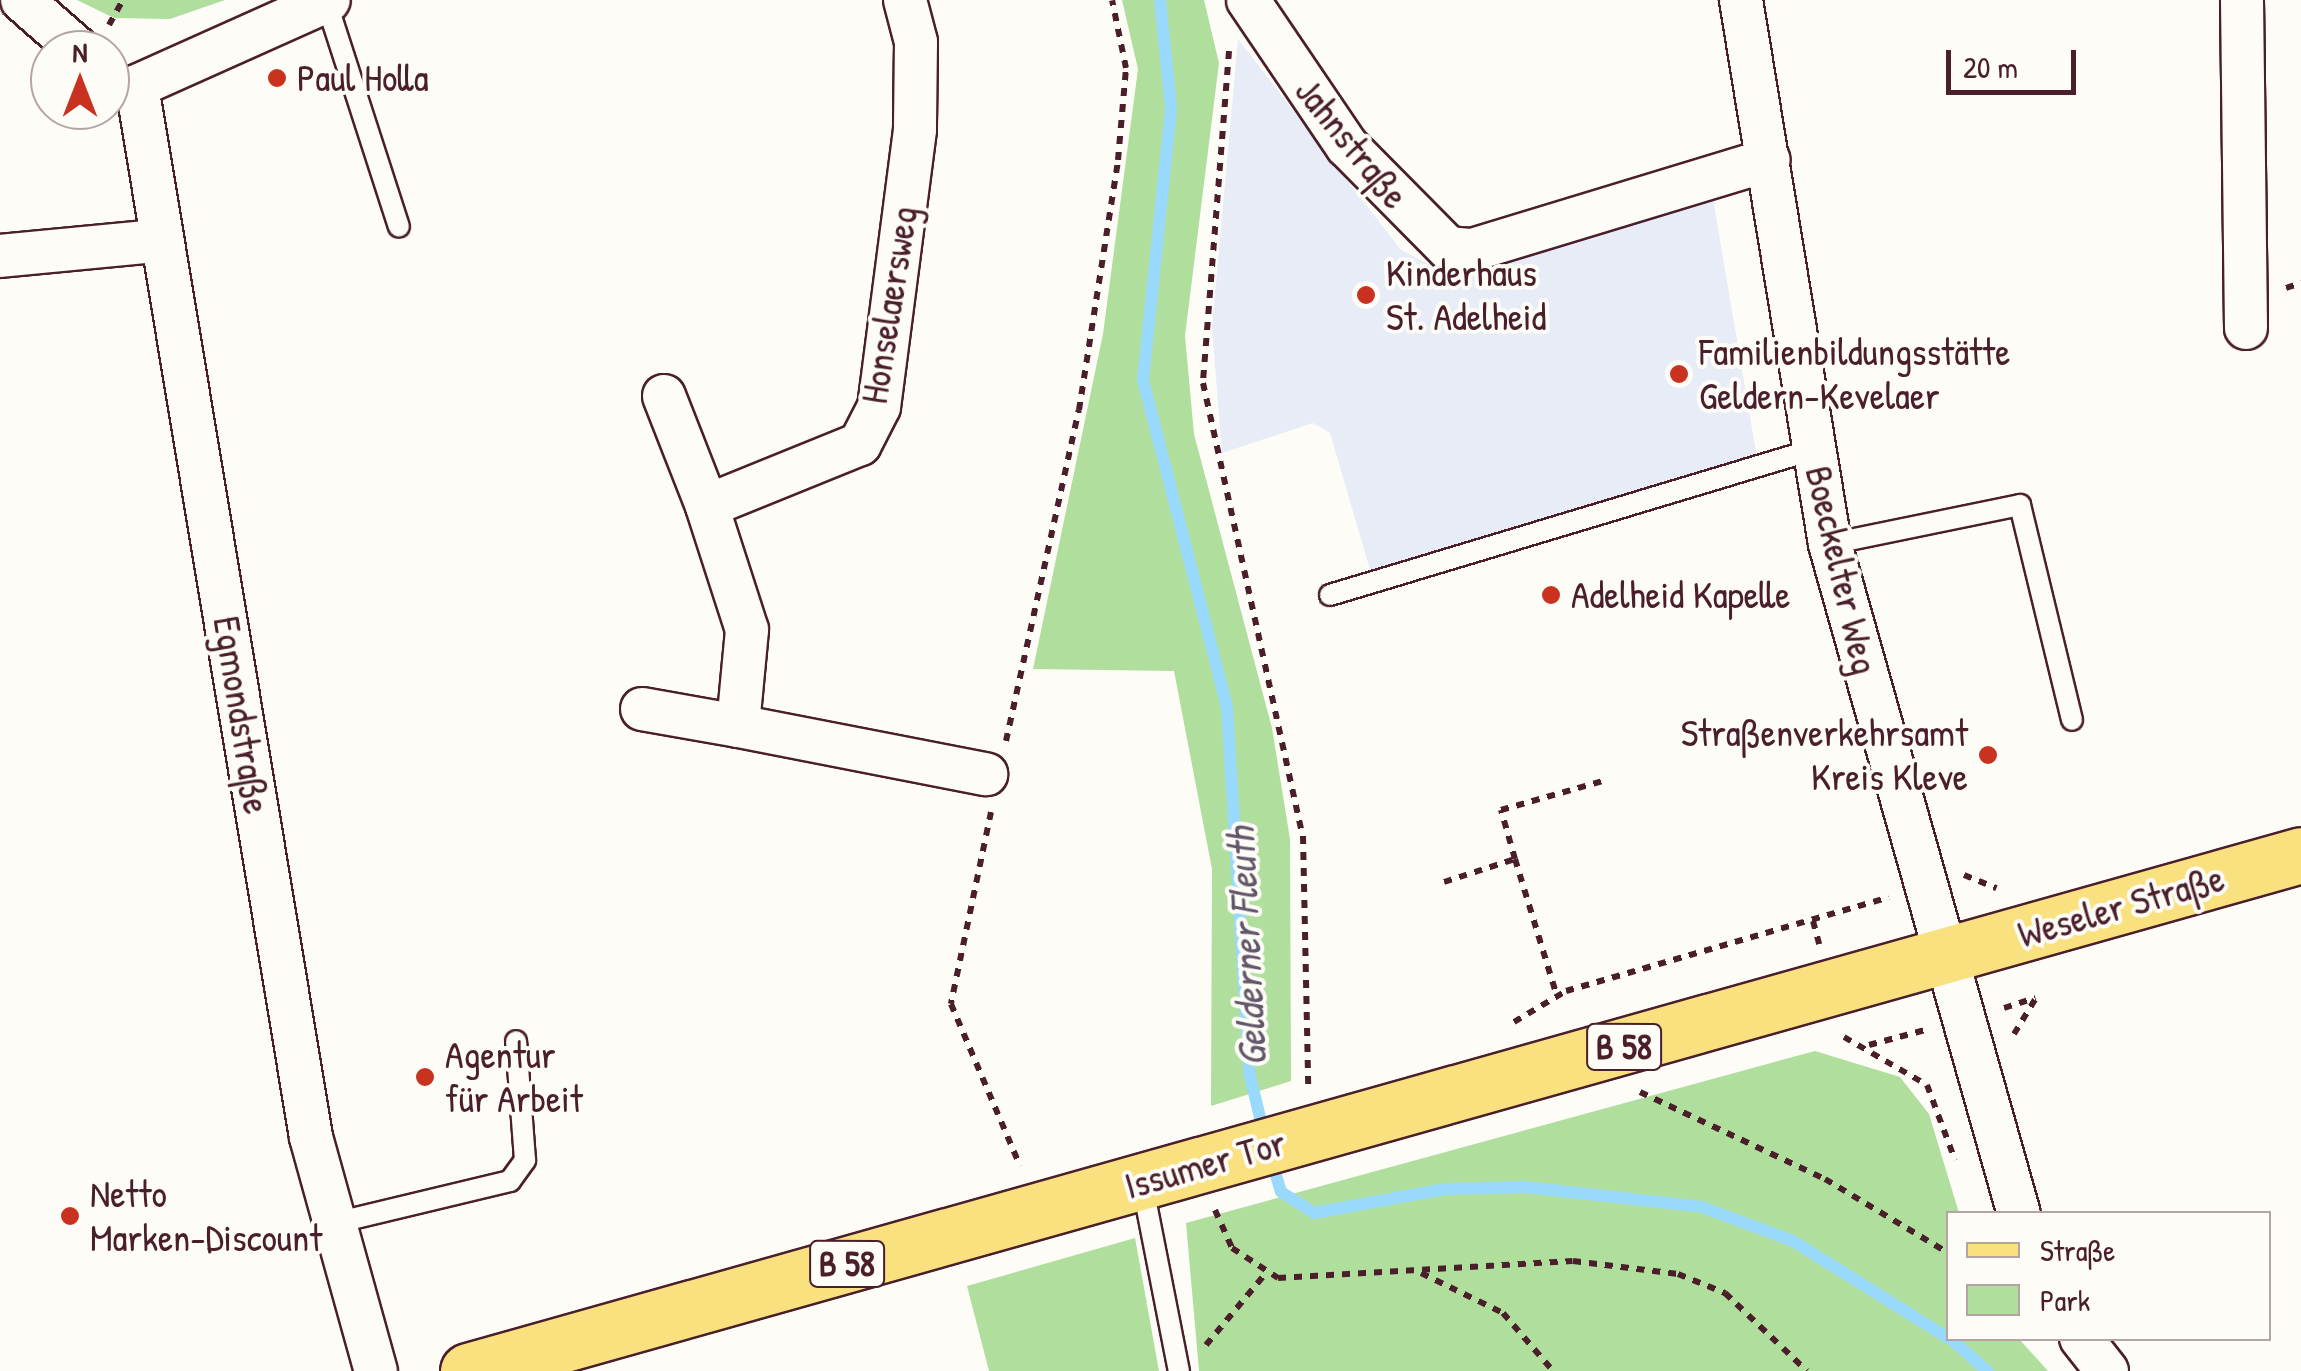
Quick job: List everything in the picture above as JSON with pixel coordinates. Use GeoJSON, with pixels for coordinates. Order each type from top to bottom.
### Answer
{"type":"FeatureCollection","features":[{"type":"Feature","properties":{"kind":"main road","name":"Weseler Straße"},"geometry":{"type":"LineString","coordinates":[[1941,957],[2301,855]]}},
{"type":"Feature","properties":{"kind":"main road","name":"Issumer Tor"},"geometry":{"type":"LineString","coordinates":[[468,1371],[1142,1182],[1219,1179],[1310,1104],[1584,1058],[1941,957]]}},
{"type":"Feature","properties":{"kind":"street"},"geometry":{"type":"LineString","coordinates":[[22,0],[56,30]]}},
{"type":"Feature","properties":{"kind":"street"},"geometry":{"type":"LineString","coordinates":[[130,76],[327,0]]}},
{"type":"Feature","properties":{"kind":"street","name":"Honselaersweg"},"geometry":{"type":"LineString","coordinates":[[707,506],[860,444],[878,407],[914,130],[916,42],[904,0]]}},
{"type":"Feature","properties":{"kind":"street","name":"Jahnstraße"},"geometry":{"type":"LineString","coordinates":[[1248,0],[1347,146],[1448,248],[1472,250],[1769,160]]}},
{"type":"Feature","properties":{"kind":"street","name":"Boeckelter Weg"},"geometry":{"type":"LineString","coordinates":[[1741,0],[1830,544],[1941,957],[2018,1211]]}},
{"type":"Feature","properties":{"kind":"street"},"geometry":{"type":"LineString","coordinates":[[2242,0],[2246,328]]}},
{"type":"Feature","properties":{"kind":"street","name":"Egmondstraße"},"geometry":{"type":"LineString","coordinates":[[130,109],[303,1092],[376,1371]]}},
{"type":"Feature","properties":{"kind":"street"},"geometry":{"type":"LineString","coordinates":[[0,256],[156,241]]}},
{"type":"Feature","properties":{"kind":"street"},"geometry":{"type":"LineString","coordinates":[[664,396],[707,506],[747,630],[738,726]]}},
{"type":"Feature","properties":{"kind":"street"},"geometry":{"type":"LineString","coordinates":[[642,709],[994,776]]}},
{"type":"Feature","properties":{"kind":"street"},"geometry":{"type":"LineString","coordinates":[[2083,1341],[2107,1371]]}},
{"type":"Feature","properties":{"kind":"lane"},"geometry":{"type":"LineString","coordinates":[[327,0],[399,226]]}},
{"type":"Feature","properties":{"kind":"lane"},"geometry":{"type":"LineString","coordinates":[[1330,595],[1814,449]]}},
{"type":"Feature","properties":{"kind":"lane"},"geometry":{"type":"LineString","coordinates":[[1830,544],[2020,505],[2072,720]]}},
{"type":"Feature","properties":{"kind":"lane"},"geometry":{"type":"LineString","coordinates":[[335,1224],[510,1181],[525,1160],[516,1041]]}},
{"type":"Feature","properties":{"kind":"lane"},"geometry":{"type":"LineString","coordinates":[[1142,1182],[1179,1370]]}},
{"type":"Feature","properties":{"kind":"path"},"geometry":{"type":"LineString","coordinates":[[1022,1173],[951,1004],[994,776],[1079,410],[1115,178],[1126,68],[1112,0]]}},
{"type":"Feature","properties":{"kind":"path"},"geometry":{"type":"LineString","coordinates":[[1230,39],[1203,383],[1300,818],[1310,1104]]}},
{"type":"Feature","properties":{"kind":"path"},"geometry":{"type":"LineString","coordinates":[[1557,996],[1501,810],[1606,780]]}},
{"type":"Feature","properties":{"kind":"path"},"geometry":{"type":"LineString","coordinates":[[1444,882],[1515,859]]}},
{"type":"Feature","properties":{"kind":"path"},"geometry":{"type":"LineString","coordinates":[[1499,1031],[1557,996],[1972,873],[2008,892]]}},
{"type":"Feature","properties":{"kind":"path"},"geometry":{"type":"LineString","coordinates":[[1868,1045],[1927,1086],[1961,1177]]}},
{"type":"Feature","properties":{"kind":"path"},"geometry":{"type":"LineString","coordinates":[[1584,1058],[1825,1178],[1946,1252]]}},
{"type":"Feature","properties":{"kind":"path"},"geometry":{"type":"LineString","coordinates":[[1219,1179],[1232,1248],[1266,1273],[1311,1281],[1572,1261],[1678,1274],[1725,1293],[1807,1371]]}},
{"type":"Feature","properties":{"kind":"path"},"geometry":{"type":"LineString","coordinates":[[1416,1272],[1503,1313],[1553,1371]]}},
{"type":"Feature","properties":{"kind":"path"},"geometry":{"type":"LineString","coordinates":[[1179,1370],[1266,1273]]}},
{"type":"Feature","properties":{"kind":"shaded area","name":"Kinderhaus St. Adelheid"},"geometry":{"type":"Polygon","coordinates":[[[1238,39],[1401,250],[1434,267],[1459,273],[1713,199],[1757,458],[1371,573],[1330,433],[1313,423],[1222,453],[1212,328],[1238,39]]]}},
{"type":"Feature","properties":{"kind":"green space"},"geometry":{"type":"Polygon","coordinates":[[[77,0],[225,0],[170,19],[114,18],[77,0]]]}},
{"type":"Feature","properties":{"kind":"green space"},"geometry":{"type":"Polygon","coordinates":[[[1122,0],[1204,0],[1219,63],[1185,336],[1194,434],[1272,728],[1290,839],[1291,1081],[1211,1106],[1212,869],[1174,671],[1033,669],[1103,334],[1138,69],[1122,0]]]}},
{"type":"Feature","properties":{"kind":"green space"},"geometry":{"type":"Polygon","coordinates":[[[1815,1051],[1900,1077],[1929,1114],[1958,1211],[1946,1211],[1946,1341],[2021,1341],[2048,1371],[1199,1371],[1186,1223],[1815,1051]]]}},
{"type":"Feature","properties":{"kind":"green space"},"geometry":{"type":"Polygon","coordinates":[[[1135,1238],[1159,1371],[989,1371],[967,1286],[1135,1238]]]}},
{"type":"Feature","properties":{"kind":"waterway","name":"Gelderner Fleuth"},"geometry":{"type":"LineString","coordinates":[[1160,0],[1171,109],[1143,380],[1227,708],[1249,1072],[1264,1134]]}},
{"type":"Feature","properties":{"kind":"waterway","name":"Gelderner Fleuth"},"geometry":{"type":"LineString","coordinates":[[1271,1159],[1281,1192],[1314,1213],[1445,1189],[1525,1187],[1702,1207],[1793,1241],[1946,1337]]}},
{"type":"Feature","properties":{"kind":"waterway","name":"Gelderner Fleuth"},"geometry":{"type":"LineString","coordinates":[[1953,1341],[1987,1371]]}},
{"type":"Feature","properties":{"kind":"place","name":"Paul Holla"},"geometry":{"type":"Point","coordinates":[277,78]}},
{"type":"Feature","properties":{"kind":"place","name":"Kinderhaus St. Adelheid"},"geometry":{"type":"Point","coordinates":[1366,295]}},
{"type":"Feature","properties":{"kind":"place","name":"Familienbildungsstätte Geldern-Kevelaer"},"geometry":{"type":"Point","coordinates":[1679,374]}},
{"type":"Feature","properties":{"kind":"place","name":"Adelheid Kapelle"},"geometry":{"type":"Point","coordinates":[1551,595]}},
{"type":"Feature","properties":{"kind":"place","name":"Straßenverkehrsamt Kreis Kleve"},"geometry":{"type":"Point","coordinates":[1988,755]}},
{"type":"Feature","properties":{"kind":"place","name":"Agentur für Arbeit"},"geometry":{"type":"Point","coordinates":[425,1077]}},
{"type":"Feature","properties":{"kind":"place","name":"Netto Marken-Discount"},"geometry":{"type":"Point","coordinates":[70,1216]}}]}
